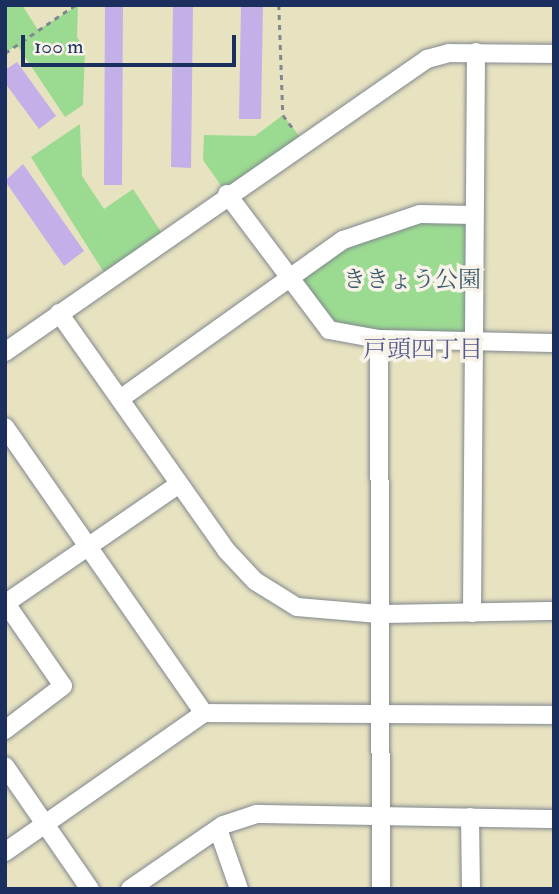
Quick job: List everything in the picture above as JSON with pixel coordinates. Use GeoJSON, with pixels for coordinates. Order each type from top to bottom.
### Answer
{"type":"FeatureCollection","features":[{"type":"Feature","properties":{"kind":"street"},"geometry":{"type":"LineString","coordinates":[[472,612],[476,52]]}},
{"type":"Feature","properties":{"kind":"street"},"geometry":{"type":"LineString","coordinates":[[5,352],[303,141],[427,59],[476,52],[554,54]]}},
{"type":"Feature","properties":{"kind":"street"},"geometry":{"type":"LineString","coordinates":[[227,194],[329,330],[379,339],[475,344],[554,343]]}},
{"type":"Feature","properties":{"kind":"street"},"geometry":{"type":"LineString","coordinates":[[120,399],[343,240],[420,214],[474,215]]}},
{"type":"Feature","properties":{"kind":"street"},"geometry":{"type":"LineString","coordinates":[[59,313],[179,484],[255,581],[297,607],[379,614],[554,611]]}},
{"type":"Feature","properties":{"kind":"street"},"geometry":{"type":"LineString","coordinates":[[379,339],[381,889]]}},
{"type":"Feature","properties":{"kind":"street"},"geometry":{"type":"LineString","coordinates":[[5,427],[204,713]]}},
{"type":"Feature","properties":{"kind":"street"},"geometry":{"type":"LineString","coordinates":[[5,730],[63,686],[6,603],[179,484]]}},
{"type":"Feature","properties":{"kind":"street"},"geometry":{"type":"LineString","coordinates":[[5,852],[204,713],[554,715]]}},
{"type":"Feature","properties":{"kind":"street"},"geometry":{"type":"LineString","coordinates":[[5,766],[90,889]]}},
{"type":"Feature","properties":{"kind":"street"},"geometry":{"type":"LineString","coordinates":[[130,889],[218,829],[256,814],[554,819]]}},
{"type":"Feature","properties":{"kind":"street"},"geometry":{"type":"LineString","coordinates":[[470,817],[471,889]]}},
{"type":"Feature","properties":{"kind":"street"},"geometry":{"type":"LineString","coordinates":[[218,829],[239,889]]}},
{"type":"Feature","properties":{"kind":"path"},"geometry":{"type":"LineString","coordinates":[[5,53],[75,5]]}},
{"type":"Feature","properties":{"kind":"path"},"geometry":{"type":"LineString","coordinates":[[279,5],[283,115],[303,141]]}},
{"type":"Feature","properties":{"kind":"green space"},"geometry":{"type":"Polygon","coordinates":[[[5,5],[22,5],[38,30],[78,5],[77,37],[85,50],[83,105],[65,117],[17,45],[5,53],[5,5]]]}},
{"type":"Feature","properties":{"kind":"green space"},"geometry":{"type":"Polygon","coordinates":[[[283,115],[303,141],[227,194],[203,160],[204,135],[255,136],[283,115]]]}},
{"type":"Feature","properties":{"kind":"green space"},"geometry":{"type":"Polygon","coordinates":[[[80,124],[82,176],[104,209],[133,189],[165,238],[108,279],[31,157],[80,124]]]}},
{"type":"Feature","properties":{"kind":"green space","name":"ききょう公園"},"geometry":{"type":"Polygon","coordinates":[[[420,214],[474,215],[475,344],[329,330],[289,277],[343,240],[420,214]]]}},
{"type":"Feature","properties":{"kind":"building"},"geometry":{"type":"Polygon","coordinates":[[[105,5],[123,5],[122,185],[104,185],[105,5]]]}},
{"type":"Feature","properties":{"kind":"building"},"geometry":{"type":"Polygon","coordinates":[[[173,5],[193,5],[191,168],[171,167],[173,5]]]}},
{"type":"Feature","properties":{"kind":"building"},"geometry":{"type":"Polygon","coordinates":[[[241,5],[263,5],[261,119],[239,119],[241,5]]]}},
{"type":"Feature","properties":{"kind":"building"},"geometry":{"type":"Polygon","coordinates":[[[17,62],[56,116],[39,129],[5,83],[5,70],[17,62]]]}},
{"type":"Feature","properties":{"kind":"building"},"geometry":{"type":"Polygon","coordinates":[[[23,164],[84,251],[64,266],[5,181],[23,164]]]}},
{"type":"Feature","properties":{"kind":"district","name":"戸頭四丁目"},"geometry":{"type":"Point","coordinates":[423,350]}}]}
